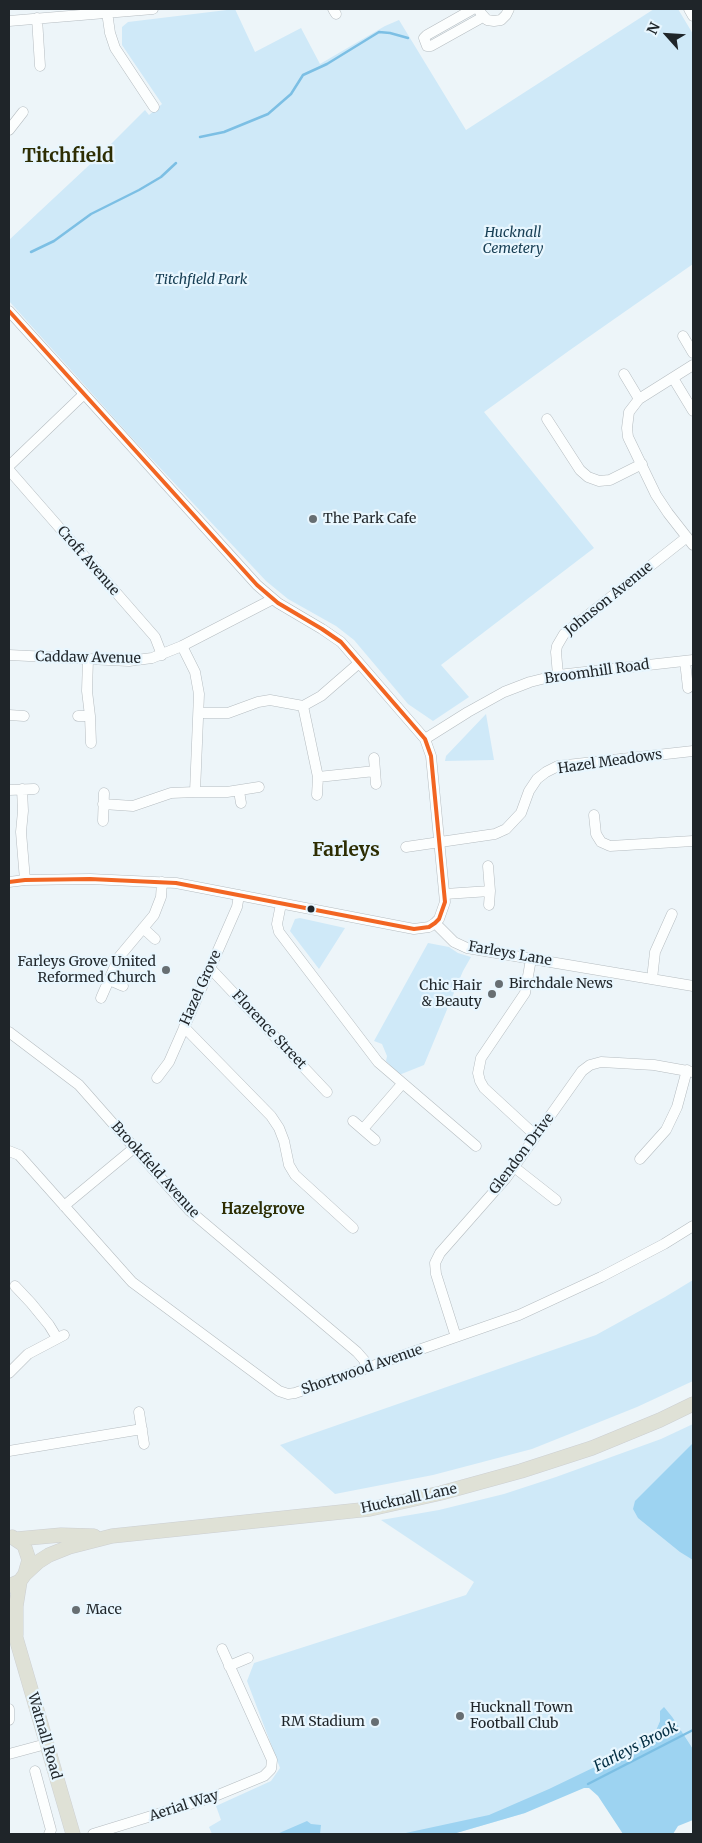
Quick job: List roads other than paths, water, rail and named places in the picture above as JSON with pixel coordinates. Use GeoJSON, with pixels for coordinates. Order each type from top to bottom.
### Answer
{"type":"FeatureCollection","features":[{"type":"Feature","properties":{"kind":"main road","name":"Hucknall Lane"},"geometry":{"type":"LineString","coordinates":[[12,1534],[112,1536],[370,1509],[441,1493],[521,1471],[592,1448],[693,1404]]}},
{"type":"Feature","properties":{"kind":"main road","name":"Watnall Road"},"geometry":{"type":"LineString","coordinates":[[12,1534],[24,1545],[28,1552],[29,1560],[18,1580],[16,1638]]}},
{"type":"Feature","properties":{"kind":"main road","name":"Hucknall Lane"},"geometry":{"type":"LineString","coordinates":[[18,1580],[38,1562],[52,1553],[112,1536]]}},
{"type":"Feature","properties":{"kind":"main road","name":"Watnall Road"},"geometry":{"type":"LineString","coordinates":[[9,1622],[16,1638],[73,1834]]}},
{"type":"Feature","properties":{"kind":"street"},"geometry":{"type":"LineString","coordinates":[[9,21],[153,9]]}},
{"type":"Feature","properties":{"kind":"street"},"geometry":{"type":"LineString","coordinates":[[473,9],[427,35],[424,38],[427,46],[431,46],[481,13],[488,20],[494,21],[501,20],[509,9]]}},
{"type":"Feature","properties":{"kind":"street"},"geometry":{"type":"LineString","coordinates":[[689,9],[693,16]]}},
{"type":"Feature","properties":{"kind":"street"},"geometry":{"type":"LineString","coordinates":[[107,12],[110,33],[116,48],[154,107]]}},
{"type":"Feature","properties":{"kind":"street"},"geometry":{"type":"LineString","coordinates":[[37,18],[40,66]]}},
{"type":"Feature","properties":{"kind":"street"},"geometry":{"type":"LineString","coordinates":[[9,130],[23,112]]}},
{"type":"Feature","properties":{"kind":"street"},"geometry":{"type":"LineString","coordinates":[[9,311],[257,586],[273,599],[340,642],[425,739],[431,756],[444,894],[442,912],[435,923],[429,927],[414,929],[176,882],[90,879],[9,882]]}},
{"type":"Feature","properties":{"kind":"street"},"geometry":{"type":"LineString","coordinates":[[683,336],[693,353]]}},
{"type":"Feature","properties":{"kind":"street"},"geometry":{"type":"LineString","coordinates":[[690,541],[668,514],[656,495],[628,437],[627,428],[629,412],[639,399],[693,366]]}},
{"type":"Feature","properties":{"kind":"street"},"geometry":{"type":"LineString","coordinates":[[624,374],[639,399]]}},
{"type":"Feature","properties":{"kind":"street"},"geometry":{"type":"LineString","coordinates":[[673,378],[693,411]]}},
{"type":"Feature","properties":{"kind":"street"},"geometry":{"type":"LineString","coordinates":[[9,466],[84,394]]}},
{"type":"Feature","properties":{"kind":"street"},"geometry":{"type":"LineString","coordinates":[[547,419],[580,470],[588,477],[599,481],[610,480],[642,464]]}},
{"type":"Feature","properties":{"kind":"street","name":"Croft Avenue"},"geometry":{"type":"LineString","coordinates":[[9,470],[155,637],[162,655]]}},
{"type":"Feature","properties":{"kind":"street","name":"Johnson Avenue"},"geometry":{"type":"LineString","coordinates":[[558,675],[556,652],[557,646],[564,634],[690,541]]}},
{"type":"Feature","properties":{"kind":"street","name":"Caddaw Avenue"},"geometry":{"type":"LineString","coordinates":[[9,655],[140,661],[162,655],[182,646],[273,599]]}},
{"type":"Feature","properties":{"kind":"street"},"geometry":{"type":"LineString","coordinates":[[182,646],[195,672],[199,694],[195,792]]}},
{"type":"Feature","properties":{"kind":"street"},"geometry":{"type":"LineString","coordinates":[[88,659],[87,691],[91,743]]}},
{"type":"Feature","properties":{"kind":"street"},"geometry":{"type":"LineString","coordinates":[[688,688],[689,660]]}},
{"type":"Feature","properties":{"kind":"street","name":"Broomhill Road"},"geometry":{"type":"LineString","coordinates":[[425,739],[504,692],[530,682],[558,675],[689,660]]}},
{"type":"Feature","properties":{"kind":"street"},"geometry":{"type":"LineString","coordinates":[[199,713],[228,713],[258,702],[270,700],[303,706],[321,696],[359,663]]}},
{"type":"Feature","properties":{"kind":"street"},"geometry":{"type":"LineString","coordinates":[[303,706],[318,777],[317,795]]}},
{"type":"Feature","properties":{"kind":"street"},"geometry":{"type":"LineString","coordinates":[[9,715],[24,716]]}},
{"type":"Feature","properties":{"kind":"street"},"geometry":{"type":"LineString","coordinates":[[78,716],[90,716]]}},
{"type":"Feature","properties":{"kind":"street","name":"Hazel Meadows"},"geometry":{"type":"LineString","coordinates":[[406,847],[495,834],[506,829],[522,813],[529,791],[537,779],[558,766],[693,751]]}},
{"type":"Feature","properties":{"kind":"street"},"geometry":{"type":"LineString","coordinates":[[374,758],[376,784]]}},
{"type":"Feature","properties":{"kind":"street"},"geometry":{"type":"LineString","coordinates":[[318,777],[375,772]]}},
{"type":"Feature","properties":{"kind":"street"},"geometry":{"type":"LineString","coordinates":[[104,804],[134,806],[171,793],[238,791],[259,787]]}},
{"type":"Feature","properties":{"kind":"street"},"geometry":{"type":"LineString","coordinates":[[22,789],[23,812],[21,832],[25,880]]}},
{"type":"Feature","properties":{"kind":"street"},"geometry":{"type":"LineString","coordinates":[[9,790],[34,789]]}},
{"type":"Feature","properties":{"kind":"street"},"geometry":{"type":"LineString","coordinates":[[238,791],[241,803]]}},
{"type":"Feature","properties":{"kind":"street"},"geometry":{"type":"LineString","coordinates":[[103,820],[104,793]]}},
{"type":"Feature","properties":{"kind":"street"},"geometry":{"type":"LineString","coordinates":[[594,814],[596,834],[600,842],[610,846],[693,841]]}},
{"type":"Feature","properties":{"kind":"street"},"geometry":{"type":"LineString","coordinates":[[488,866],[489,905]]}},
{"type":"Feature","properties":{"kind":"street"},"geometry":{"type":"LineString","coordinates":[[101,998],[119,957],[154,915],[159,905],[162,882]]}},
{"type":"Feature","properties":{"kind":"street"},"geometry":{"type":"LineString","coordinates":[[444,894],[490,892]]}},
{"type":"Feature","properties":{"kind":"street","name":"Hazel Grove"},"geometry":{"type":"LineString","coordinates":[[157,1078],[169,1062],[237,907],[239,895]]}},
{"type":"Feature","properties":{"kind":"street"},"geometry":{"type":"LineString","coordinates":[[281,904],[277,924],[279,932],[378,1062],[476,1146]]}},
{"type":"Feature","properties":{"kind":"street"},"geometry":{"type":"LineString","coordinates":[[652,979],[655,952],[672,914]]}},
{"type":"Feature","properties":{"kind":"street","name":"Farleys Lane"},"geometry":{"type":"LineString","coordinates":[[435,923],[454,942],[461,946],[693,986]]}},
{"type":"Feature","properties":{"kind":"street"},"geometry":{"type":"LineString","coordinates":[[143,928],[155,939]]}},
{"type":"Feature","properties":{"kind":"street"},"geometry":{"type":"LineString","coordinates":[[531,959],[526,994],[481,1058],[478,1073],[484,1088],[536,1136]]}},
{"type":"Feature","properties":{"kind":"street","name":"Florence Street"},"geometry":{"type":"LineString","coordinates":[[210,968],[327,1092]]}},
{"type":"Feature","properties":{"kind":"street"},"geometry":{"type":"LineString","coordinates":[[109,980],[122,986]]}},
{"type":"Feature","properties":{"kind":"street"},"geometry":{"type":"LineString","coordinates":[[184,1027],[271,1116],[284,1141],[289,1165],[295,1175],[353,1228]]}},
{"type":"Feature","properties":{"kind":"street","name":"Brookfield Avenue"},"geometry":{"type":"LineString","coordinates":[[9,1032],[79,1085],[190,1211],[357,1352],[364,1360],[367,1368]]}},
{"type":"Feature","properties":{"kind":"street","name":"Glendon Drive"},"geometry":{"type":"LineString","coordinates":[[456,1337],[436,1274],[435,1263],[440,1253],[514,1167],[582,1071],[590,1065],[601,1062],[690,1071]]}},
{"type":"Feature","properties":{"kind":"street"},"geometry":{"type":"LineString","coordinates":[[640,1159],[666,1130],[677,1107],[690,1071]]}},
{"type":"Feature","properties":{"kind":"street"},"geometry":{"type":"LineString","coordinates":[[363,1129],[402,1084]]}},
{"type":"Feature","properties":{"kind":"street"},"geometry":{"type":"LineString","coordinates":[[353,1121],[375,1140]]}},
{"type":"Feature","properties":{"kind":"street"},"geometry":{"type":"LineString","coordinates":[[64,1206],[134,1148]]}},
{"type":"Feature","properties":{"kind":"street","name":"Shortwood Avenue"},"geometry":{"type":"LineString","coordinates":[[9,1151],[19,1155],[132,1282],[279,1391],[288,1394],[519,1315],[601,1277],[664,1244],[693,1226]]}},
{"type":"Feature","properties":{"kind":"street"},"geometry":{"type":"LineString","coordinates":[[514,1167],[556,1200]]}},
{"type":"Feature","properties":{"kind":"street"},"geometry":{"type":"LineString","coordinates":[[9,1373],[28,1354],[60,1336],[15,1286]]}},
{"type":"Feature","properties":{"kind":"street"},"geometry":{"type":"LineString","coordinates":[[139,1412],[144,1444]]}},
{"type":"Feature","properties":{"kind":"street"},"geometry":{"type":"LineString","coordinates":[[9,1451],[142,1429]]}},
{"type":"Feature","properties":{"kind":"street"},"geometry":{"type":"LineString","coordinates":[[222,1649],[229,1666],[248,1658]]}},
{"type":"Feature","properties":{"kind":"street","name":"Aerial Way"},"geometry":{"type":"LineString","coordinates":[[93,1834],[213,1797],[264,1776],[271,1769],[272,1760],[229,1666]]}},
{"type":"Feature","properties":{"kind":"street"},"geometry":{"type":"LineString","coordinates":[[9,1709],[9,1720]]}},
{"type":"Feature","properties":{"kind":"street"},"geometry":{"type":"LineString","coordinates":[[9,1754],[46,1744]]}},
{"type":"Feature","properties":{"kind":"street"},"geometry":{"type":"LineString","coordinates":[[35,1770],[51,1830],[49,1834]]}},
{"type":"Feature","properties":{"kind":"waterway"},"geometry":{"type":"LineString","coordinates":[[200,137],[224,132],[268,114],[291,94],[303,75],[327,64],[379,32],[408,38]]}},
{"type":"Feature","properties":{"kind":"waterway"},"geometry":{"type":"LineString","coordinates":[[31,252],[54,241],[91,214],[161,177],[176,163]]}},
{"type":"Feature","properties":{"kind":"waterway","name":"Farleys Brook"},"geometry":{"type":"LineString","coordinates":[[588,1784],[693,1730]]}},
{"type":"Feature","properties":{"kind":"place","name":"The Park Cafe"},"geometry":{"type":"Point","coordinates":[313,519]}},
{"type":"Feature","properties":{"kind":"place","name":"Farleys Grove United Reformed Church"},"geometry":{"type":"Point","coordinates":[166,970]}},
{"type":"Feature","properties":{"kind":"place","name":"Birchdale News"},"geometry":{"type":"Point","coordinates":[499,984]}},
{"type":"Feature","properties":{"kind":"place","name":"Chic Hair & Beauty"},"geometry":{"type":"Point","coordinates":[492,994]}},
{"type":"Feature","properties":{"kind":"place","name":"Mace"},"geometry":{"type":"Point","coordinates":[76,1610]}},
{"type":"Feature","properties":{"kind":"place","name":"Hucknall Town Football Club"},"geometry":{"type":"Point","coordinates":[460,1716]}},
{"type":"Feature","properties":{"kind":"place","name":"RM Stadium"},"geometry":{"type":"Point","coordinates":[375,1722]}},
{"type":"Feature","properties":{"kind":"district","name":"Titchfield"},"geometry":{"type":"Point","coordinates":[68,157]}},
{"type":"Feature","properties":{"kind":"district","name":"Farleys"},"geometry":{"type":"Point","coordinates":[346,851]}},
{"type":"Feature","properties":{"kind":"district","name":"Hazelgrove"},"geometry":{"type":"Point","coordinates":[263,1210]}},
{"type":"Feature","properties":{"kind":"park label","name":"Hucknall Cemetery"},"geometry":{"type":"Point","coordinates":[513,242]}},
{"type":"Feature","properties":{"kind":"park label","name":"Titchfield Park"},"geometry":{"type":"Point","coordinates":[201,280]}}]}
